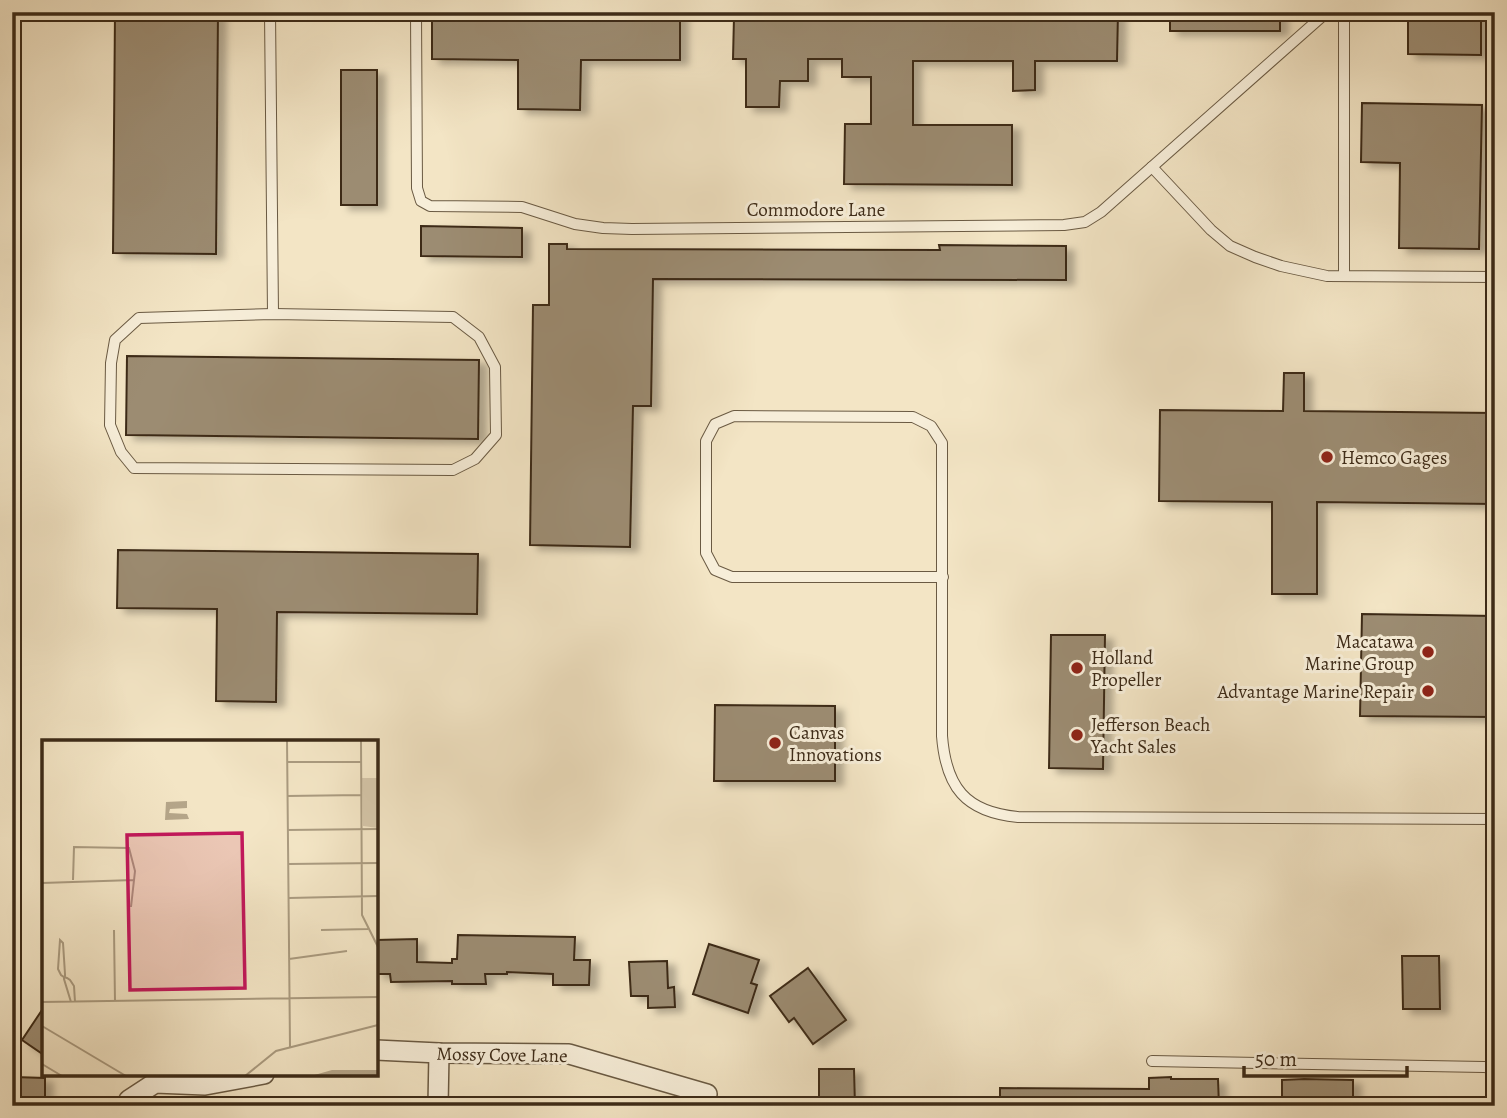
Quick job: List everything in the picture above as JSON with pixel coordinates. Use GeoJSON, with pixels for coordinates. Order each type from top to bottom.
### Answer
{"type":"FeatureCollection","features":[{"type":"Feature","properties":{"kind":"street","name":"Mossy Cove Lane"},"geometry":{"type":"LineString","coordinates":[[378,1050],[569,1054],[707,1094]]}},
{"type":"Feature","properties":{"kind":"street"},"geometry":{"type":"LineString","coordinates":[[438,1106],[439,1053]]}},
{"type":"Feature","properties":{"kind":"street"},"geometry":{"type":"LineString","coordinates":[[129,1103],[155,1083],[205,1085],[253,1076]]}},
{"type":"Feature","properties":{"kind":"lane"},"geometry":{"type":"LineString","coordinates":[[270,12],[273,314]]}},
{"type":"Feature","properties":{"kind":"lane","name":"Commodore Lane"},"geometry":{"type":"LineString","coordinates":[[416,12],[417,188],[421,201],[430,206],[522,207],[575,224],[603,228],[1064,225],[1085,222],[1101,212],[1326,12]]}},
{"type":"Feature","properties":{"kind":"lane"},"geometry":{"type":"LineString","coordinates":[[1343,276],[1344,12]]}},
{"type":"Feature","properties":{"kind":"lane"},"geometry":{"type":"LineString","coordinates":[[1152,167],[1211,230],[1230,246],[1255,257],[1327,276],[1495,277]]}},
{"type":"Feature","properties":{"kind":"lane"},"geometry":{"type":"LineString","coordinates":[[273,314],[453,317],[479,337],[495,367],[496,435],[475,459],[453,470],[134,468],[121,452],[110,425],[111,363],[115,340],[139,318],[273,314]]}},
{"type":"Feature","properties":{"kind":"lane"},"geometry":{"type":"LineString","coordinates":[[943,577],[732,577],[715,570],[706,553],[706,441],[715,424],[734,416],[913,417],[931,426],[942,443],[943,577],[942,736],[943,753],[955,784],[963,796],[975,806],[1003,816],[1017,817],[1495,819]]}},
{"type":"Feature","properties":{"kind":"lane"},"geometry":{"type":"LineString","coordinates":[[1152,1061],[1495,1068]]}},
{"type":"Feature","properties":{"kind":"building"},"geometry":{"type":"Polygon","coordinates":[[[115,12],[218,12],[216,254],[113,253],[115,12]]]}},
{"type":"Feature","properties":{"kind":"building"},"geometry":{"type":"Polygon","coordinates":[[[432,12],[680,12],[680,60],[581,60],[580,110],[518,109],[518,60],[432,59],[432,12]]]}},
{"type":"Feature","properties":{"kind":"building"},"geometry":{"type":"Polygon","coordinates":[[[1093,12],[1118,12],[1117,61],[1035,61],[1035,90],[1013,91],[1013,61],[913,61],[913,125],[1012,125],[1012,185],[844,184],[845,124],[871,124],[871,77],[842,77],[842,59],[808,59],[808,81],[780,81],[779,107],[746,107],[746,59],[733,59],[734,17],[1092,20],[1093,12]]]}},
{"type":"Feature","properties":{"kind":"building"},"geometry":{"type":"Polygon","coordinates":[[[1170,12],[1280,12],[1280,31],[1170,31],[1170,12]]]}},
{"type":"Feature","properties":{"kind":"building"},"geometry":{"type":"Polygon","coordinates":[[[1408,12],[1481,12],[1481,55],[1408,54],[1408,12]]]}},
{"type":"Feature","properties":{"kind":"building"},"geometry":{"type":"Polygon","coordinates":[[[341,70],[377,70],[377,205],[341,205],[341,70]]]}},
{"type":"Feature","properties":{"kind":"building"},"geometry":{"type":"Polygon","coordinates":[[[1362,103],[1482,105],[1479,249],[1399,248],[1400,163],[1361,162],[1362,103]]]}},
{"type":"Feature","properties":{"kind":"building"},"geometry":{"type":"Polygon","coordinates":[[[421,226],[522,228],[522,257],[421,256],[421,226]]]}},
{"type":"Feature","properties":{"kind":"building"},"geometry":{"type":"Polygon","coordinates":[[[549,244],[567,244],[567,249],[940,250],[939,245],[1066,246],[1066,280],[653,279],[651,406],[633,406],[630,547],[530,545],[533,305],[549,305],[549,244]]]}},
{"type":"Feature","properties":{"kind":"building"},"geometry":{"type":"Polygon","coordinates":[[[127,356],[479,360],[478,439],[126,435],[127,356]]]}},
{"type":"Feature","properties":{"kind":"building","name":"Hemco Gages"},"geometry":{"type":"Polygon","coordinates":[[[1284,373],[1304,373],[1304,411],[1495,413],[1495,504],[1317,502],[1317,594],[1272,594],[1272,502],[1159,501],[1160,410],[1283,411],[1284,373]]]}},
{"type":"Feature","properties":{"kind":"building"},"geometry":{"type":"Polygon","coordinates":[[[118,550],[478,554],[477,614],[277,612],[276,702],[216,701],[217,609],[117,608],[118,550]]]}},
{"type":"Feature","properties":{"kind":"building"},"geometry":{"type":"Polygon","coordinates":[[[1362,614],[1495,616],[1495,717],[1360,716],[1362,614]]]}},
{"type":"Feature","properties":{"kind":"building"},"geometry":{"type":"Polygon","coordinates":[[[1051,635],[1105,635],[1103,769],[1049,768],[1051,635]]]}},
{"type":"Feature","properties":{"kind":"building","name":"Canvas Innovations"},"geometry":{"type":"Polygon","coordinates":[[[715,705],[835,706],[835,781],[714,781],[715,705]]]}},
{"type":"Feature","properties":{"kind":"building"},"geometry":{"type":"Polygon","coordinates":[[[458,935],[575,937],[574,960],[590,960],[589,985],[553,985],[553,974],[507,972],[485,974],[486,984],[452,984],[452,981],[391,982],[390,974],[378,974],[378,940],[417,939],[417,962],[452,963],[452,959],[457,959],[458,935]]]}},
{"type":"Feature","properties":{"kind":"building"},"geometry":{"type":"Polygon","coordinates":[[[709,944],[759,960],[751,983],[757,985],[748,1013],[693,994],[709,944]]]}},
{"type":"Feature","properties":{"kind":"building"},"geometry":{"type":"Polygon","coordinates":[[[1402,956],[1439,956],[1440,1009],[1403,1009],[1402,956]]]}},
{"type":"Feature","properties":{"kind":"building"},"geometry":{"type":"Polygon","coordinates":[[[667,961],[668,988],[674,987],[675,1007],[648,1008],[648,996],[631,996],[629,962],[667,961]]]}},
{"type":"Feature","properties":{"kind":"building"},"geometry":{"type":"Polygon","coordinates":[[[808,968],[846,1020],[813,1044],[794,1018],[789,1022],[770,996],[808,968]]]}},
{"type":"Feature","properties":{"kind":"building"},"geometry":{"type":"Polygon","coordinates":[[[42,1010],[42,1054],[22,1040],[42,1010]]]}},
{"type":"Feature","properties":{"kind":"building"},"geometry":{"type":"Polygon","coordinates":[[[819,1069],[854,1069],[855,1106],[819,1106],[819,1069]]]}},
{"type":"Feature","properties":{"kind":"building"},"geometry":{"type":"Polygon","coordinates":[[[14,1077],[45,1078],[45,1106],[13,1106],[14,1077]]]}},
{"type":"Feature","properties":{"kind":"building"},"geometry":{"type":"Polygon","coordinates":[[[1149,1078],[1218,1079],[1219,1106],[1000,1106],[1000,1088],[1149,1089],[1149,1078]]]}},
{"type":"Feature","properties":{"kind":"building"},"geometry":{"type":"Polygon","coordinates":[[[1282,1080],[1353,1080],[1353,1106],[1282,1106],[1282,1080]]]}},
{"type":"Feature","properties":{"kind":"place","name":"Hemco Gages"},"geometry":{"type":"Point","coordinates":[1327,457]}},
{"type":"Feature","properties":{"kind":"place","name":"Macatawa Marine Group"},"geometry":{"type":"Point","coordinates":[1428,652]}},
{"type":"Feature","properties":{"kind":"place","name":"Holland Propeller"},"geometry":{"type":"Point","coordinates":[1077,668]}},
{"type":"Feature","properties":{"kind":"place","name":"Advantage Marine Repair"},"geometry":{"type":"Point","coordinates":[1428,691]}},
{"type":"Feature","properties":{"kind":"place","name":"Jefferson Beach Yacht Sales"},"geometry":{"type":"Point","coordinates":[1077,735]}},
{"type":"Feature","properties":{"kind":"place","name":"Canvas Innovations"},"geometry":{"type":"Point","coordinates":[775,743]}}]}
